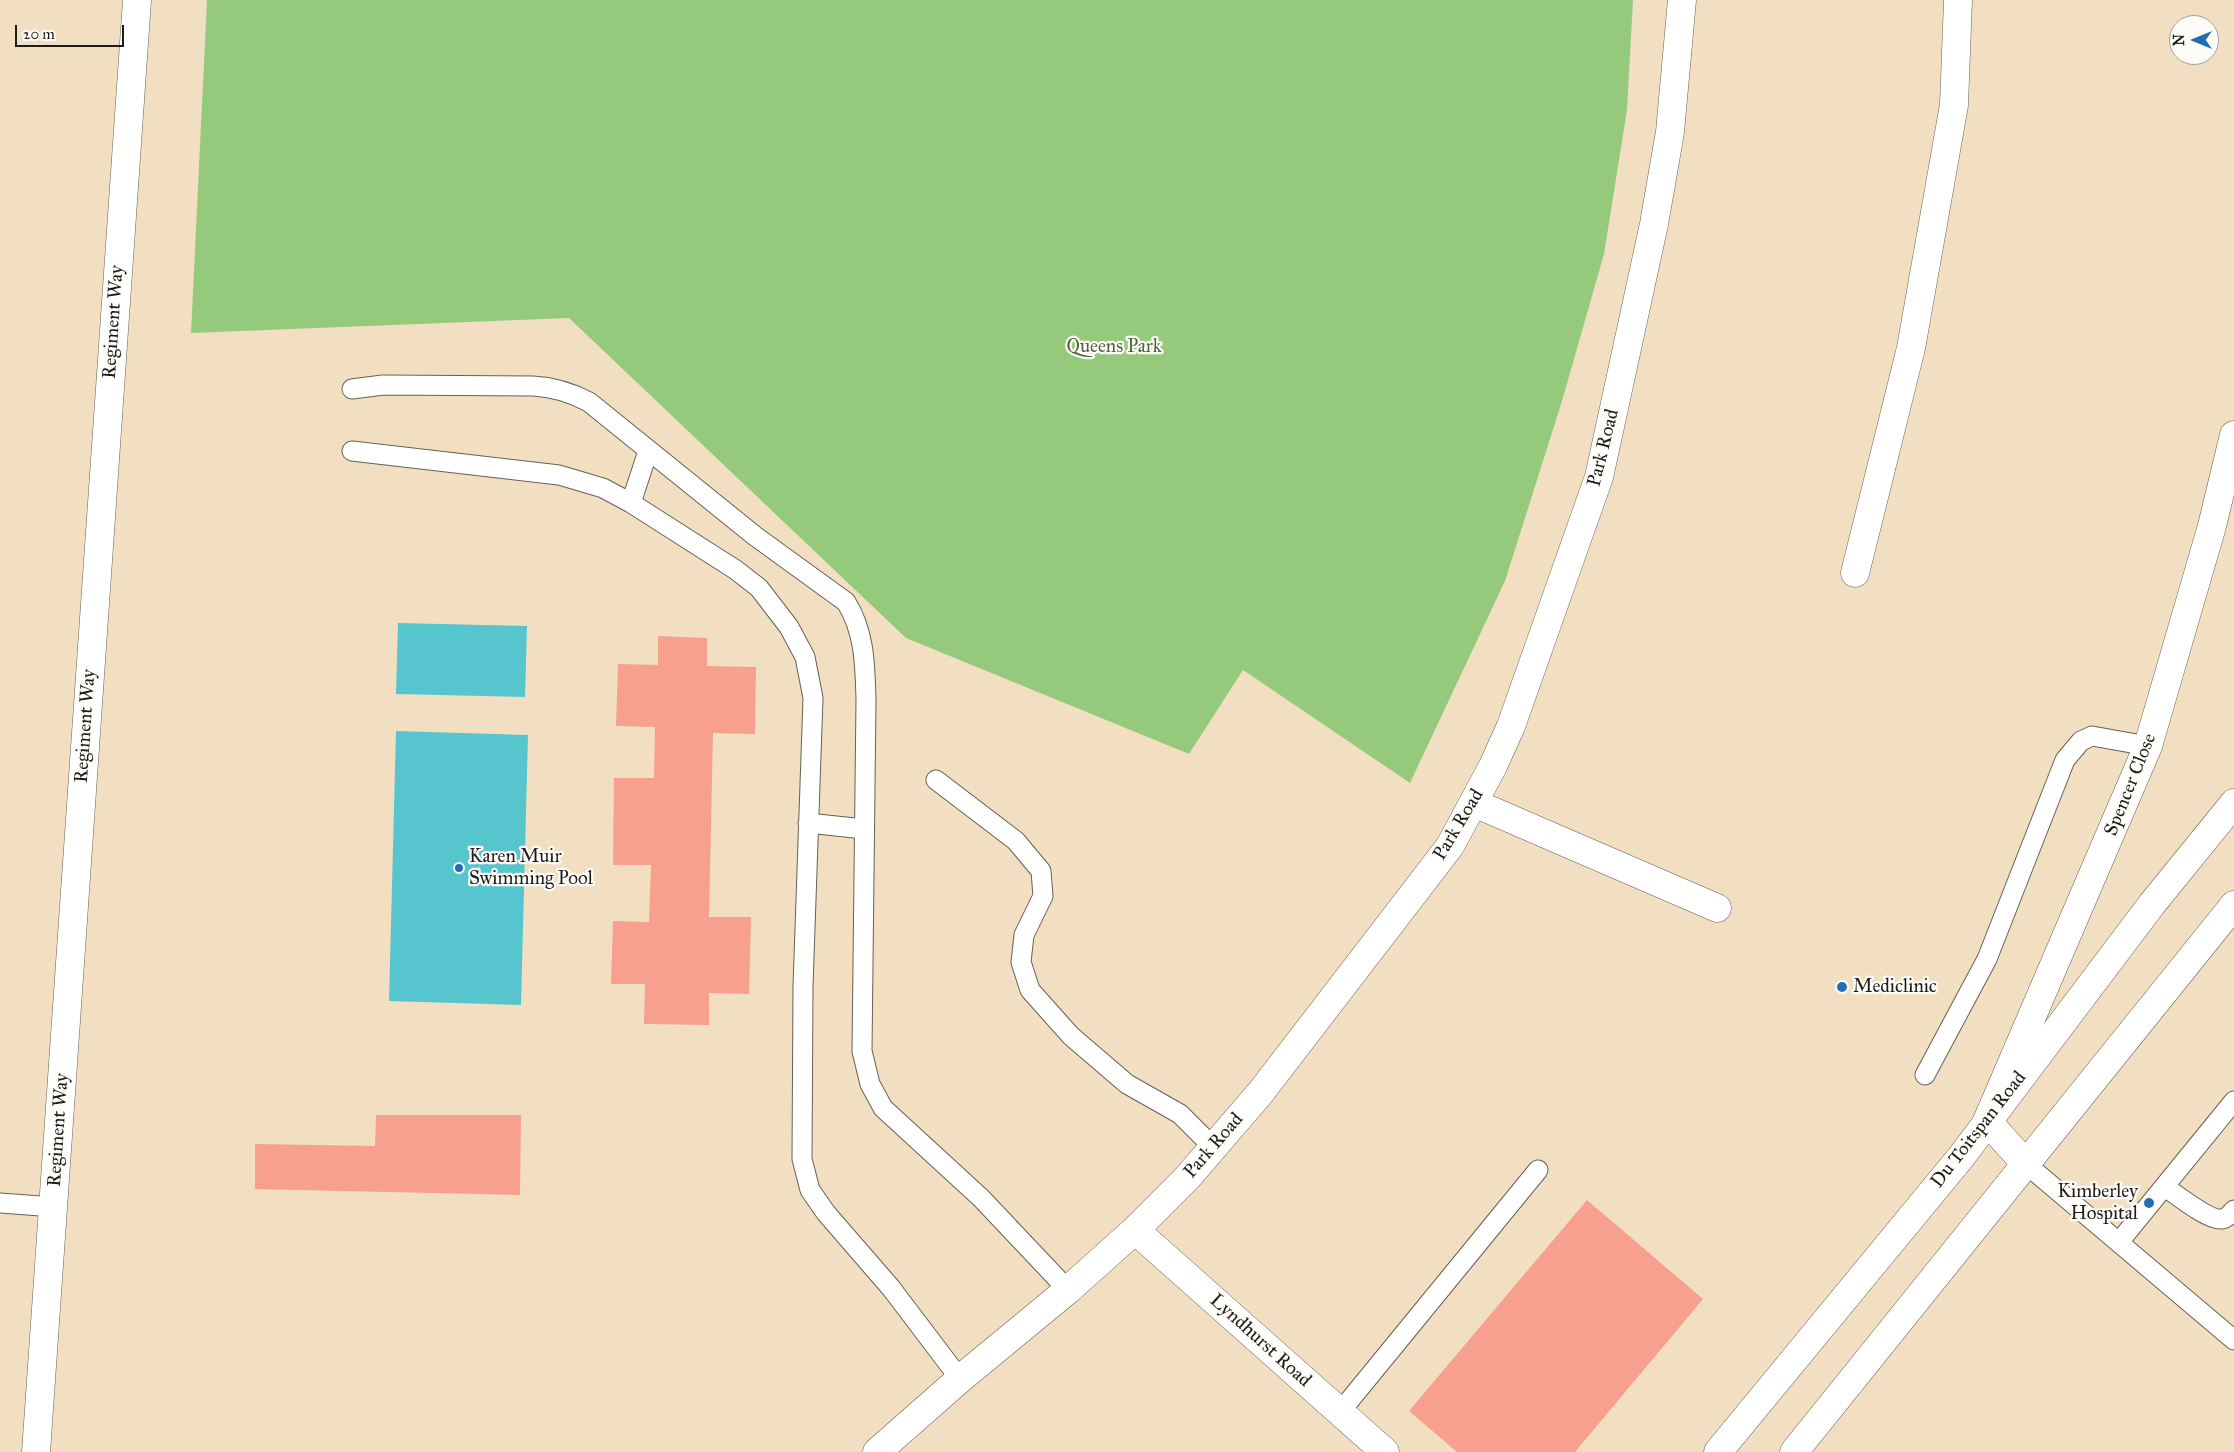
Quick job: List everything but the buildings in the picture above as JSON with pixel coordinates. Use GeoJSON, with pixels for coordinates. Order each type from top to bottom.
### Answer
{"type":"FeatureCollection","features":[{"type":"Feature","properties":{"kind":"street","name":"Regiment Way"},"geometry":{"type":"LineString","coordinates":[[36,1452],[137,0]]}},
{"type":"Feature","properties":{"kind":"street","name":"Park Road"},"geometry":{"type":"LineString","coordinates":[[877,1452],[960,1379],[1068,1290],[1135,1230],[1187,1178],[1260,1092],[1444,854],[1474,803],[1511,726],[1599,477],[1654,224],[1670,132],[1682,0]]}},
{"type":"Feature","properties":{"kind":"street"},"geometry":{"type":"LineString","coordinates":[[1855,573],[1912,338],[1954,105],[1958,0]]}},
{"type":"Feature","properties":{"kind":"street","name":"Spencer Close"},"geometry":{"type":"LineString","coordinates":[[1987,1121],[2148,746],[2212,526],[2234,435]]}},
{"type":"Feature","properties":{"kind":"street"},"geometry":{"type":"LineString","coordinates":[[1474,803],[1717,908]]}},
{"type":"Feature","properties":{"kind":"street","name":"Du Toitspan Road"},"geometry":{"type":"LineString","coordinates":[[1718,1452],[1961,1157],[2152,904],[2234,803]]}},
{"type":"Feature","properties":{"kind":"street"},"geometry":{"type":"LineString","coordinates":[[1794,1452],[2234,905]]}},
{"type":"Feature","properties":{"kind":"street"},"geometry":{"type":"LineString","coordinates":[[1987,1121],[2026,1164]]}},
{"type":"Feature","properties":{"kind":"street","name":"Lyndhurst Road"},"geometry":{"type":"LineString","coordinates":[[1135,1230],[1385,1452]]}},
{"type":"Feature","properties":{"kind":"lane"},"geometry":{"type":"LineString","coordinates":[[352,389],[383,385],[553,387],[589,402],[755,536],[846,602],[854,614],[860,631],[865,659],[862,1051],[870,1084],[883,1108],[981,1198],[1068,1290]]}},
{"type":"Feature","properties":{"kind":"lane"},"geometry":{"type":"LineString","coordinates":[[352,451],[559,475],[603,488],[631,503],[736,570],[758,588],[789,627],[805,657],[813,698],[802,986],[802,1159],[810,1190],[826,1213],[891,1288],[960,1379]]}},
{"type":"Feature","properties":{"kind":"lane"},"geometry":{"type":"LineString","coordinates":[[631,503],[648,451]]}},
{"type":"Feature","properties":{"kind":"lane"},"geometry":{"type":"LineString","coordinates":[[1925,1075],[1987,959],[2065,760],[2081,741],[2092,736],[2148,746]]}},
{"type":"Feature","properties":{"kind":"lane"},"geometry":{"type":"LineString","coordinates":[[936,780],[1016,842],[1041,871],[1043,896],[1024,935],[1021,962],[1030,990],[1071,1036],[1127,1084],[1180,1114],[1213,1147]]}},
{"type":"Feature","properties":{"kind":"lane"},"geometry":{"type":"LineString","coordinates":[[808,823],[864,829]]}},
{"type":"Feature","properties":{"kind":"lane"},"geometry":{"type":"LineString","coordinates":[[2119,1242],[2234,1101]]}},
{"type":"Feature","properties":{"kind":"lane"},"geometry":{"type":"LineString","coordinates":[[2026,1164],[2234,1340]]}},
{"type":"Feature","properties":{"kind":"lane"},"geometry":{"type":"LineString","coordinates":[[1340,1412],[1538,1170]]}},
{"type":"Feature","properties":{"kind":"lane"},"geometry":{"type":"LineString","coordinates":[[2164,1187],[2211,1217],[2220,1220],[2228,1218],[2234,1210]]}},
{"type":"Feature","properties":{"kind":"lane"},"geometry":{"type":"LineString","coordinates":[[0,1203],[54,1207]]}},
{"type":"Feature","properties":{"kind":"green space","name":"Queens Park"},"geometry":{"type":"Polygon","coordinates":[[[207,0],[1633,0],[1627,110],[1604,254],[1562,401],[1505,581],[1410,783],[1243,670],[1189,754],[906,638],[569,318],[191,333],[207,0]]]}},
{"type":"Feature","properties":{"kind":"water"},"geometry":{"type":"Polygon","coordinates":[[[398,623],[527,626],[525,697],[396,694],[398,623]]]}},
{"type":"Feature","properties":{"kind":"water","name":"Karen Muir Swimming Pool"},"geometry":{"type":"Polygon","coordinates":[[[396,731],[528,735],[521,1005],[389,1001],[396,731]]]}},
{"type":"Feature","properties":{"kind":"place","name":"Karen Muir Swimming Pool"},"geometry":{"type":"Point","coordinates":[459,868]}},
{"type":"Feature","properties":{"kind":"place","name":"Mediclinic"},"geometry":{"type":"Point","coordinates":[1842,987]}},
{"type":"Feature","properties":{"kind":"place","name":"Kimberley Hospital"},"geometry":{"type":"Point","coordinates":[2149,1203]}}]}
